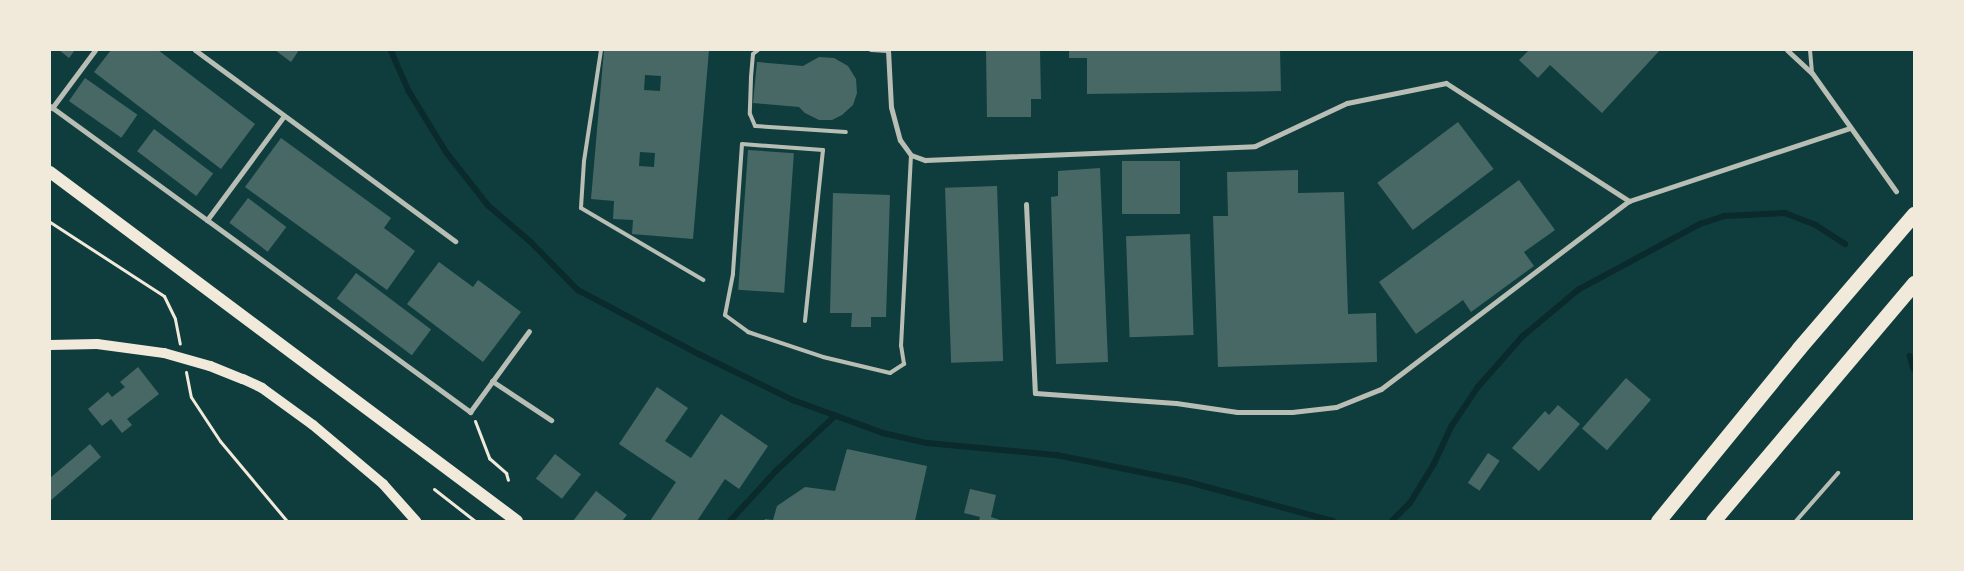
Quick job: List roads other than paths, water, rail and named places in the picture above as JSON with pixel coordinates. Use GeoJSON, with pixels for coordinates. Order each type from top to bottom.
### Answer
{"type":"FeatureCollection","features":[{"type":"Feature","properties":{"kind":"highway"},"geometry":{"type":"LineString","coordinates":[[1658,521],[1799,348],[1914,214]]}},
{"type":"Feature","properties":{"kind":"highway"},"geometry":{"type":"LineString","coordinates":[[1713,521],[1825,386],[1914,283]]}},
{"type":"Feature","properties":{"kind":"main road"},"geometry":{"type":"LineString","coordinates":[[50,172],[517,521]]}},
{"type":"Feature","properties":{"kind":"main road"},"geometry":{"type":"LineString","coordinates":[[50,345],[97,344],[164,353],[210,366],[262,388],[313,425],[383,484],[416,521]]}},
{"type":"Feature","properties":{"kind":"street"},"geometry":{"type":"LineString","coordinates":[[95,50],[51,107],[470,412],[529,331]]}},
{"type":"Feature","properties":{"kind":"street"},"geometry":{"type":"LineString","coordinates":[[195,50],[455,241]]}},
{"type":"Feature","properties":{"kind":"street"},"geometry":{"type":"LineString","coordinates":[[888,50],[891,107],[900,140],[910,156],[925,160],[1255,146],[1347,103],[1446,83],[1628,200]]}},
{"type":"Feature","properties":{"kind":"street"},"geometry":{"type":"LineString","coordinates":[[1787,50],[1812,73],[1896,191]]}},
{"type":"Feature","properties":{"kind":"street"},"geometry":{"type":"LineString","coordinates":[[207,220],[284,116]]}},
{"type":"Feature","properties":{"kind":"street"},"geometry":{"type":"LineString","coordinates":[[1026,204],[1034,393],[1176,403],[1237,412],[1292,412],[1336,407],[1382,389],[1628,200],[1850,128]]}},
{"type":"Feature","properties":{"kind":"street"},"geometry":{"type":"LineString","coordinates":[[492,381],[551,420]]}},
{"type":"Feature","properties":{"kind":"lane"},"geometry":{"type":"LineString","coordinates":[[601,50],[584,161],[581,208],[703,280]]}},
{"type":"Feature","properties":{"kind":"lane"},"geometry":{"type":"LineString","coordinates":[[758,50],[753,54],[751,78],[750,114],[755,126],[846,132]]}},
{"type":"Feature","properties":{"kind":"lane"},"geometry":{"type":"LineString","coordinates":[[871,50],[888,50]]}},
{"type":"Feature","properties":{"kind":"lane"},"geometry":{"type":"LineString","coordinates":[[1810,50],[1812,73]]}},
{"type":"Feature","properties":{"kind":"lane"},"geometry":{"type":"LineString","coordinates":[[805,321],[822,150],[742,144],[733,274],[725,316],[748,332],[823,357],[890,373],[904,364],[901,346],[910,156]]}},
{"type":"Feature","properties":{"kind":"lane"},"geometry":{"type":"LineString","coordinates":[[1796,521],[1838,472]]}},
{"type":"Feature","properties":{"kind":"waterway"},"geometry":{"type":"LineString","coordinates":[[391,50],[409,91],[447,153],[488,205],[531,242],[578,290],[699,354],[793,400],[883,433],[927,443],[1057,455],[1185,481],[1333,521]]}},
{"type":"Feature","properties":{"kind":"waterway"},"geometry":{"type":"LineString","coordinates":[[1392,521],[1410,503],[1434,464],[1451,427],[1478,387],[1522,337],[1578,290],[1700,224],[1725,216],[1785,213],[1816,225],[1845,244]]}},
{"type":"Feature","properties":{"kind":"waterway"},"geometry":{"type":"LineString","coordinates":[[1910,356],[1914,369]]}},
{"type":"Feature","properties":{"kind":"waterway"},"geometry":{"type":"LineString","coordinates":[[730,521],[776,471],[835,416]]}}]}
